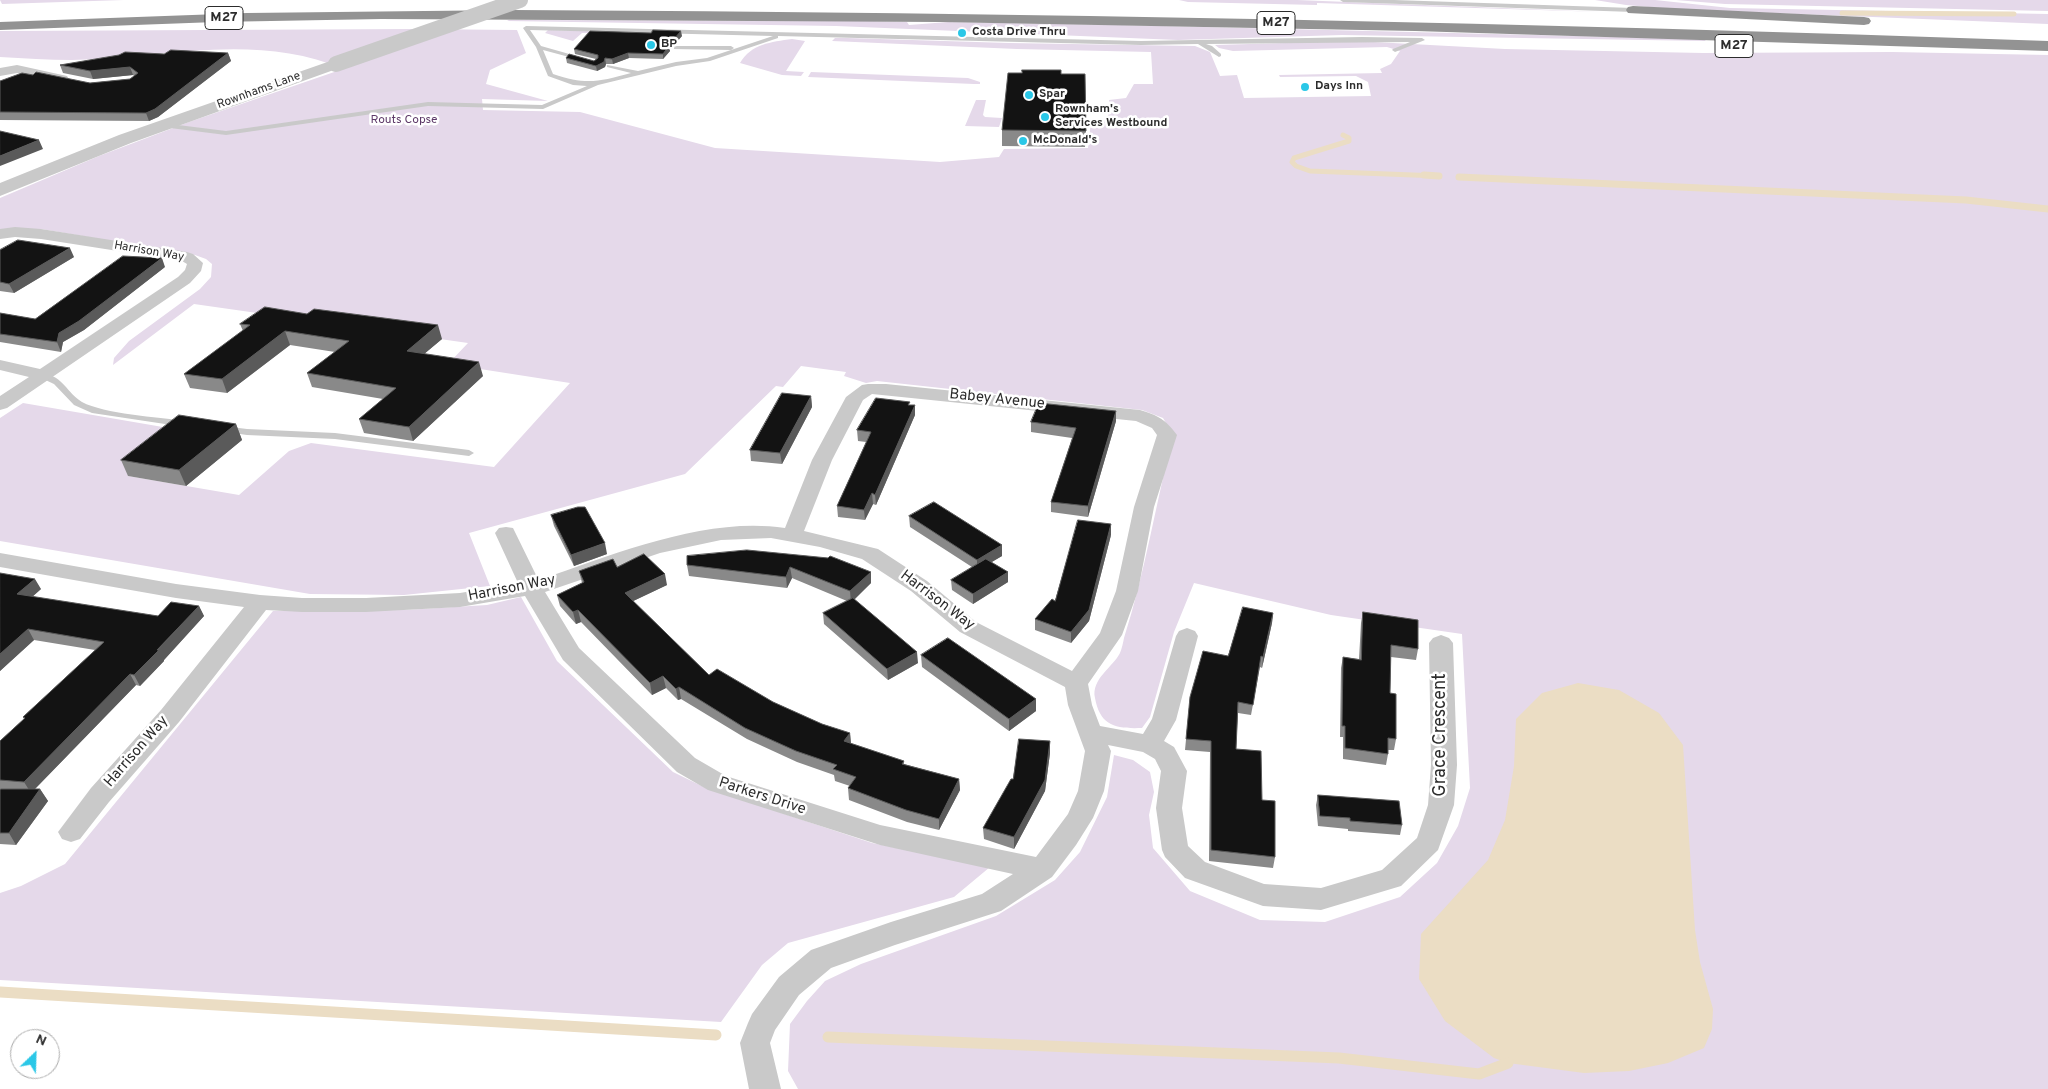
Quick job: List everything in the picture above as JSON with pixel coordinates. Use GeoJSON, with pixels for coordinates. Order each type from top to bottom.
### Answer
{"type":"FeatureCollection","features":[{"type":"Feature","properties":{"kind":"highway","name":"M27"},"geometry":{"type":"LineString","coordinates":[[115,8],[334,4],[1006,6],[1409,14],[2047,42]]}},
{"type":"Feature","properties":{"kind":"highway","name":"M27"},"geometry":{"type":"LineString","coordinates":[[0,13],[162,6]]}},
{"type":"Feature","properties":{"kind":"highway","name":"M27"},"geometry":{"type":"LineString","coordinates":[[1634,10],[1883,21]]}},
{"type":"Feature","properties":{"kind":"highway","name":"M27"},"geometry":{"type":"LineString","coordinates":[[0,26],[247,17],[342,16],[855,17],[1261,22],[2047,42]]}},
{"type":"Feature","properties":{"kind":"highway","name":"M27"},"geometry":{"type":"LineString","coordinates":[[95,23],[526,28]]}},
{"type":"Feature","properties":{"kind":"highway","name":"M27"},"geometry":{"type":"LineString","coordinates":[[1422,40],[1981,48],[2047,42]]}},
{"type":"Feature","properties":{"kind":"street","name":"Rownhams Lane"},"geometry":{"type":"LineString","coordinates":[[0,190],[162,125],[520,0]]}},
{"type":"Feature","properties":{"kind":"street"},"geometry":{"type":"LineString","coordinates":[[0,71],[13,63]]}},
{"type":"Feature","properties":{"kind":"street"},"geometry":{"type":"LineString","coordinates":[[0,71],[17,69],[74,81]]}},
{"type":"Feature","properties":{"kind":"street","name":"Harrison Way"},"geometry":{"type":"LineString","coordinates":[[0,234],[15,232],[41,234],[187,257],[195,263],[194,271],[184,280],[0,404]]}},
{"type":"Feature","properties":{"kind":"street"},"geometry":{"type":"LineString","coordinates":[[0,365],[42,375]]}},
{"type":"Feature","properties":{"kind":"street","name":"Babey Avenue"},"geometry":{"type":"LineString","coordinates":[[792,535],[822,460],[855,397],[868,389],[886,389],[1140,416],[1159,424],[1167,435],[1144,507],[1127,591],[1110,640],[1076,683]]}},
{"type":"Feature","properties":{"kind":"street","name":"Harrison Way"},"geometry":{"type":"LineString","coordinates":[[0,560],[176,591],[260,602],[302,605],[366,605],[460,600],[531,588],[655,548],[721,534],[771,532],[822,540],[870,554],[919,586],[968,627],[1076,683]]}},
{"type":"Feature","properties":{"kind":"street","name":"Parkers Drive"},"geometry":{"type":"LineString","coordinates":[[506,533],[531,588],[571,654],[686,765],[717,783],[880,834],[1042,869]]}},
{"type":"Feature","properties":{"kind":"street","name":"Harrison Way"},"geometry":{"type":"LineString","coordinates":[[71,832],[100,795],[170,716],[260,602]]}},
{"type":"Feature","properties":{"kind":"street"},"geometry":{"type":"LineString","coordinates":[[1091,733],[1150,744],[1164,720],[1187,636]]}},
{"type":"Feature","properties":{"kind":"street","name":"Grace Crescent"},"geometry":{"type":"LineString","coordinates":[[1150,744],[1165,753],[1174,771],[1169,808],[1175,850],[1195,870],[1263,896],[1322,899],[1390,878],[1429,843],[1441,805],[1444,765],[1441,643]]}},
{"type":"Feature","properties":{"kind":"street"},"geometry":{"type":"LineString","coordinates":[[765,1089],[755,1043],[763,1023],[790,986],[821,959],[891,934],[991,903],[1042,869],[1067,838],[1080,818],[1091,790],[1098,751],[1080,705],[1076,683]]}},
{"type":"Feature","properties":{"kind":"lane"},"geometry":{"type":"LineString","coordinates":[[1343,0],[1634,10]]}},
{"type":"Feature","properties":{"kind":"lane"},"geometry":{"type":"LineString","coordinates":[[1487,0],[1517,6]]}},
{"type":"Feature","properties":{"kind":"lane"},"geometry":{"type":"LineString","coordinates":[[1591,1],[1634,10]]}},
{"type":"Feature","properties":{"kind":"lane"},"geometry":{"type":"LineString","coordinates":[[526,28],[1046,41],[1422,40]]}},
{"type":"Feature","properties":{"kind":"lane"},"geometry":{"type":"LineString","coordinates":[[526,28],[539,47],[550,75],[573,83],[596,84]]}},
{"type":"Feature","properties":{"kind":"lane"},"geometry":{"type":"LineString","coordinates":[[630,30],[643,36]]}},
{"type":"Feature","properties":{"kind":"lane"},"geometry":{"type":"LineString","coordinates":[[162,125],[226,133],[428,104],[544,107],[596,84],[676,64],[708,60],[784,34]]}},
{"type":"Feature","properties":{"kind":"lane"},"geometry":{"type":"LineString","coordinates":[[1395,50],[1422,40]]}},
{"type":"Feature","properties":{"kind":"lane"},"geometry":{"type":"LineString","coordinates":[[1196,42],[1210,47],[1219,55]]}},
{"type":"Feature","properties":{"kind":"lane"},"geometry":{"type":"LineString","coordinates":[[539,47],[595,62]]}},
{"type":"Feature","properties":{"kind":"lane"},"geometry":{"type":"LineString","coordinates":[[672,48],[740,48]]}},
{"type":"Feature","properties":{"kind":"lane"},"geometry":{"type":"LineString","coordinates":[[609,66],[638,74]]}},
{"type":"Feature","properties":{"kind":"lane"},"geometry":{"type":"LineString","coordinates":[[42,375],[57,382],[77,402],[96,411],[247,432],[335,436],[468,454]]}},
{"type":"Feature","properties":{"kind":"green space"},"geometry":{"type":"Polygon","coordinates":[[[0,0],[124,0],[2,4],[0,0]]]}},
{"type":"Feature","properties":{"kind":"green space"},"geometry":{"type":"Polygon","coordinates":[[[1179,0],[1297,0],[1603,12],[1317,3],[1317,5],[1188,2],[1179,0]]]}},
{"type":"Feature","properties":{"kind":"green space"},"geometry":{"type":"Polygon","coordinates":[[[1595,0],[1655,0],[1730,8],[2048,14],[2048,24],[1672,9],[1595,0]]]}},
{"type":"Feature","properties":{"kind":"green space"},"geometry":{"type":"Polygon","coordinates":[[[1676,0],[2048,0],[2048,11],[1725,4],[1676,0]]]}},
{"type":"Feature","properties":{"kind":"green space"},"geometry":{"type":"Polygon","coordinates":[[[507,21],[870,21],[907,22],[909,25],[948,22],[1120,25],[1703,39],[1706,41],[1342,35],[1178,40],[836,26],[507,21]]]}},
{"type":"Feature","properties":{"kind":"green space","name":"Routs Copse"},"geometry":{"type":"Polygon","coordinates":[[[517,30],[526,53],[490,70],[486,84],[548,101],[482,99],[483,110],[580,112],[715,148],[940,162],[999,157],[1004,149],[1088,148],[1091,121],[1107,120],[1110,108],[1109,100],[1126,98],[1134,84],[1153,84],[1151,52],[1017,49],[832,41],[835,38],[1195,46],[1210,52],[1220,76],[1237,75],[1244,98],[1371,96],[1368,82],[1356,76],[1280,77],[1279,75],[1382,73],[1380,69],[1391,64],[1400,51],[1387,47],[1233,51],[1219,48],[1215,45],[1355,41],[1505,49],[1703,53],[1892,52],[2048,55],[2048,1089],[798,1089],[788,1071],[790,1024],[825,981],[861,964],[996,916],[1055,880],[1080,852],[1107,797],[1114,755],[1133,760],[1150,772],[1154,792],[1149,815],[1153,848],[1190,891],[1260,920],[1325,922],[1400,897],[1437,863],[1458,826],[1470,788],[1462,634],[1331,615],[1194,583],[1174,632],[1150,717],[1142,728],[1124,728],[1111,724],[1105,720],[1097,707],[1095,698],[1096,685],[1120,653],[1138,588],[1173,435],[1163,418],[1142,410],[877,381],[866,383],[844,376],[846,372],[801,366],[783,387],[776,386],[685,474],[469,533],[490,586],[404,595],[310,594],[0,541],[0,418],[23,403],[186,431],[128,476],[239,495],[289,451],[311,443],[494,467],[570,383],[448,364],[468,343],[194,304],[113,365],[114,358],[129,341],[200,289],[211,277],[212,264],[206,259],[195,255],[41,229],[0,232],[0,198],[99,156],[189,122],[343,69],[310,58],[277,52],[243,49],[72,60],[0,57],[0,31],[517,30]]]}},
{"type":"Feature","properties":{"kind":"green space"},"geometry":{"type":"Polygon","coordinates":[[[548,30],[591,31],[594,33],[582,33],[573,41],[545,33],[548,30]]]}},
{"type":"Feature","properties":{"kind":"green space"},"geometry":{"type":"Polygon","coordinates":[[[792,39],[805,41],[786,71],[804,72],[801,76],[782,75],[740,63],[750,52],[762,45],[792,39]]]}},
{"type":"Feature","properties":{"kind":"green space"},"geometry":{"type":"Polygon","coordinates":[[[811,72],[968,78],[980,82],[980,84],[808,77],[811,72]]]}},
{"type":"Feature","properties":{"kind":"green space"},"geometry":{"type":"Polygon","coordinates":[[[976,100],[986,100],[983,115],[985,117],[1002,118],[999,127],[965,126],[976,100]]]}},
{"type":"Feature","properties":{"kind":"green space"},"geometry":{"type":"Polygon","coordinates":[[[521,597],[557,661],[673,772],[706,788],[872,843],[990,867],[954,897],[788,943],[762,965],[721,1022],[0,980],[0,893],[21,886],[65,864],[273,611],[405,610],[487,605],[521,597]]]}},
{"type":"Feature","properties":{"kind":"shaded area"},"geometry":{"type":"Polygon","coordinates":[[[1578,683],[1619,690],[1659,713],[1683,745],[1695,930],[1700,962],[1713,1009],[1712,1029],[1704,1048],[1668,1063],[1629,1071],[1584,1073],[1508,1063],[1494,1058],[1445,1021],[1419,979],[1421,934],[1488,860],[1505,820],[1514,766],[1516,719],[1542,693],[1578,683]]]}},
{"type":"Feature","properties":{"kind":"building"},"geometry":{"type":"Polygon","coordinates":[[[653,30],[681,31],[674,39],[668,40],[669,46],[663,54],[628,53],[612,59],[605,58],[604,62],[596,66],[566,58],[569,54],[594,61],[598,58],[598,55],[574,49],[590,31],[651,33],[653,30]]]}},
{"type":"Feature","properties":{"kind":"building"},"geometry":{"type":"Polygon","coordinates":[[[171,50],[228,53],[155,109],[146,113],[0,112],[0,81],[22,73],[33,75],[36,72],[90,83],[130,79],[138,73],[130,67],[90,71],[60,65],[119,55],[125,52],[164,54],[171,50]]]}},
{"type":"Feature","properties":{"kind":"building","name":"Rownham's Services Westbound"},"geometry":{"type":"Polygon","coordinates":[[[1022,70],[1061,70],[1061,74],[1085,74],[1086,131],[1002,130],[1008,73],[1022,73],[1022,70]]]}},
{"type":"Feature","properties":{"kind":"building"},"geometry":{"type":"Polygon","coordinates":[[[0,131],[39,140],[0,156],[0,131]]]}},
{"type":"Feature","properties":{"kind":"building"},"geometry":{"type":"Polygon","coordinates":[[[18,240],[70,248],[9,284],[0,282],[0,250],[18,240]]]}},
{"type":"Feature","properties":{"kind":"building"},"geometry":{"type":"Polygon","coordinates":[[[123,256],[162,258],[79,321],[59,333],[57,342],[0,334],[0,313],[35,319],[123,256]]]}},
{"type":"Feature","properties":{"kind":"building"},"geometry":{"type":"Polygon","coordinates":[[[265,307],[307,314],[314,309],[438,325],[407,351],[479,362],[409,427],[359,419],[396,388],[307,373],[349,341],[285,331],[222,379],[184,374],[250,325],[240,324],[265,307]]]}},
{"type":"Feature","properties":{"kind":"building"},"geometry":{"type":"Polygon","coordinates":[[[782,393],[811,396],[780,453],[750,450],[782,393]]]}},
{"type":"Feature","properties":{"kind":"building"},"geometry":{"type":"Polygon","coordinates":[[[876,398],[910,402],[908,405],[915,405],[875,495],[872,493],[864,510],[837,506],[871,432],[857,430],[876,398]]]}},
{"type":"Feature","properties":{"kind":"building"},"geometry":{"type":"Polygon","coordinates":[[[1039,403],[1116,411],[1088,506],[1051,502],[1076,428],[1031,422],[1039,403]]]}},
{"type":"Feature","properties":{"kind":"building"},"geometry":{"type":"Polygon","coordinates":[[[179,415],[236,424],[179,470],[121,460],[179,415]]]}},
{"type":"Feature","properties":{"kind":"building"},"geometry":{"type":"Polygon","coordinates":[[[934,502],[1002,545],[977,560],[909,516],[934,502]]]}},
{"type":"Feature","properties":{"kind":"building"},"geometry":{"type":"Polygon","coordinates":[[[578,507],[585,507],[605,543],[571,555],[551,515],[578,507]]]}},
{"type":"Feature","properties":{"kind":"building"},"geometry":{"type":"Polygon","coordinates":[[[1078,520],[1111,524],[1089,610],[1071,632],[1035,619],[1052,599],[1055,601],[1078,520]]]}},
{"type":"Feature","properties":{"kind":"building"},"geometry":{"type":"Polygon","coordinates":[[[747,550],[828,558],[830,556],[871,572],[850,591],[790,567],[786,577],[687,565],[687,556],[747,550]]]}},
{"type":"Feature","properties":{"kind":"building"},"geometry":{"type":"Polygon","coordinates":[[[644,554],[665,574],[625,593],[709,675],[717,669],[773,702],[822,724],[850,733],[844,741],[904,761],[902,764],[959,779],[939,819],[906,810],[848,788],[856,777],[833,769],[837,765],[796,751],[745,728],[679,687],[676,689],[663,676],[650,683],[578,610],[573,612],[557,595],[584,582],[579,571],[613,559],[617,567],[644,554]]]}},
{"type":"Feature","properties":{"kind":"building"},"geometry":{"type":"Polygon","coordinates":[[[986,559],[1008,572],[973,594],[951,580],[986,559]]]}},
{"type":"Feature","properties":{"kind":"building"},"geometry":{"type":"Polygon","coordinates":[[[0,573],[35,579],[17,594],[158,616],[171,602],[199,606],[157,650],[159,650],[134,675],[130,674],[24,782],[0,780],[0,741],[25,718],[23,717],[104,642],[28,629],[0,654],[0,573]]]}},
{"type":"Feature","properties":{"kind":"building"},"geometry":{"type":"Polygon","coordinates":[[[853,598],[917,652],[887,669],[823,613],[853,598]]]}},
{"type":"Feature","properties":{"kind":"building"},"geometry":{"type":"Polygon","coordinates":[[[1243,607],[1273,613],[1263,657],[1261,656],[1253,705],[1238,702],[1236,749],[1261,751],[1262,800],[1275,801],[1275,857],[1211,850],[1211,741],[1186,739],[1190,697],[1203,651],[1228,656],[1243,607]]]}},
{"type":"Feature","properties":{"kind":"building"},"geometry":{"type":"Polygon","coordinates":[[[1363,612],[1418,620],[1418,649],[1391,645],[1390,693],[1396,694],[1396,739],[1388,738],[1388,754],[1345,748],[1345,726],[1342,726],[1343,657],[1361,660],[1363,612]]]}},
{"type":"Feature","properties":{"kind":"building"},"geometry":{"type":"Polygon","coordinates":[[[948,638],[1036,699],[1009,719],[921,655],[948,638]]]}},
{"type":"Feature","properties":{"kind":"building"},"geometry":{"type":"Polygon","coordinates":[[[1019,739],[1050,741],[1045,780],[1014,837],[983,828],[1011,779],[1013,779],[1019,739]]]}},
{"type":"Feature","properties":{"kind":"building"},"geometry":{"type":"Polygon","coordinates":[[[1,789],[40,789],[9,833],[0,833],[1,789]]]}},
{"type":"Feature","properties":{"kind":"building"},"geometry":{"type":"Polygon","coordinates":[[[1318,795],[1399,801],[1402,825],[1350,821],[1350,818],[1320,816],[1318,795]]]}},
{"type":"Feature","properties":{"kind":"waterway"},"geometry":{"type":"LineString","coordinates":[[1842,13],[2014,14]]}},
{"type":"Feature","properties":{"kind":"waterway"},"geometry":{"type":"LineString","coordinates":[[1343,135],[1349,138],[1349,141],[1294,158],[1292,162],[1296,166],[1310,171],[1439,176],[1424,175]]}},
{"type":"Feature","properties":{"kind":"waterway"},"geometry":{"type":"LineString","coordinates":[[1459,177],[1966,200],[2048,209]]}},
{"type":"Feature","properties":{"kind":"waterway"},"geometry":{"type":"LineString","coordinates":[[0,992],[716,1035]]}},
{"type":"Feature","properties":{"kind":"waterway"},"geometry":{"type":"LineString","coordinates":[[828,1037],[1339,1058],[1479,1074],[1508,1063]]}},
{"type":"Feature","properties":{"kind":"place","name":"Costa Drive Thru"},"geometry":{"type":"Point","coordinates":[962,33]}},
{"type":"Feature","properties":{"kind":"place","name":"BP"},"geometry":{"type":"Point","coordinates":[651,45]}},
{"type":"Feature","properties":{"kind":"place","name":"Days Inn"},"geometry":{"type":"Point","coordinates":[1305,87]}},
{"type":"Feature","properties":{"kind":"place","name":"Spar"},"geometry":{"type":"Point","coordinates":[1029,95]}},
{"type":"Feature","properties":{"kind":"place","name":"Rownham's Services Westbound"},"geometry":{"type":"Point","coordinates":[1045,117]}},
{"type":"Feature","properties":{"kind":"place","name":"McDonald's"},"geometry":{"type":"Point","coordinates":[1023,141]}}]}
